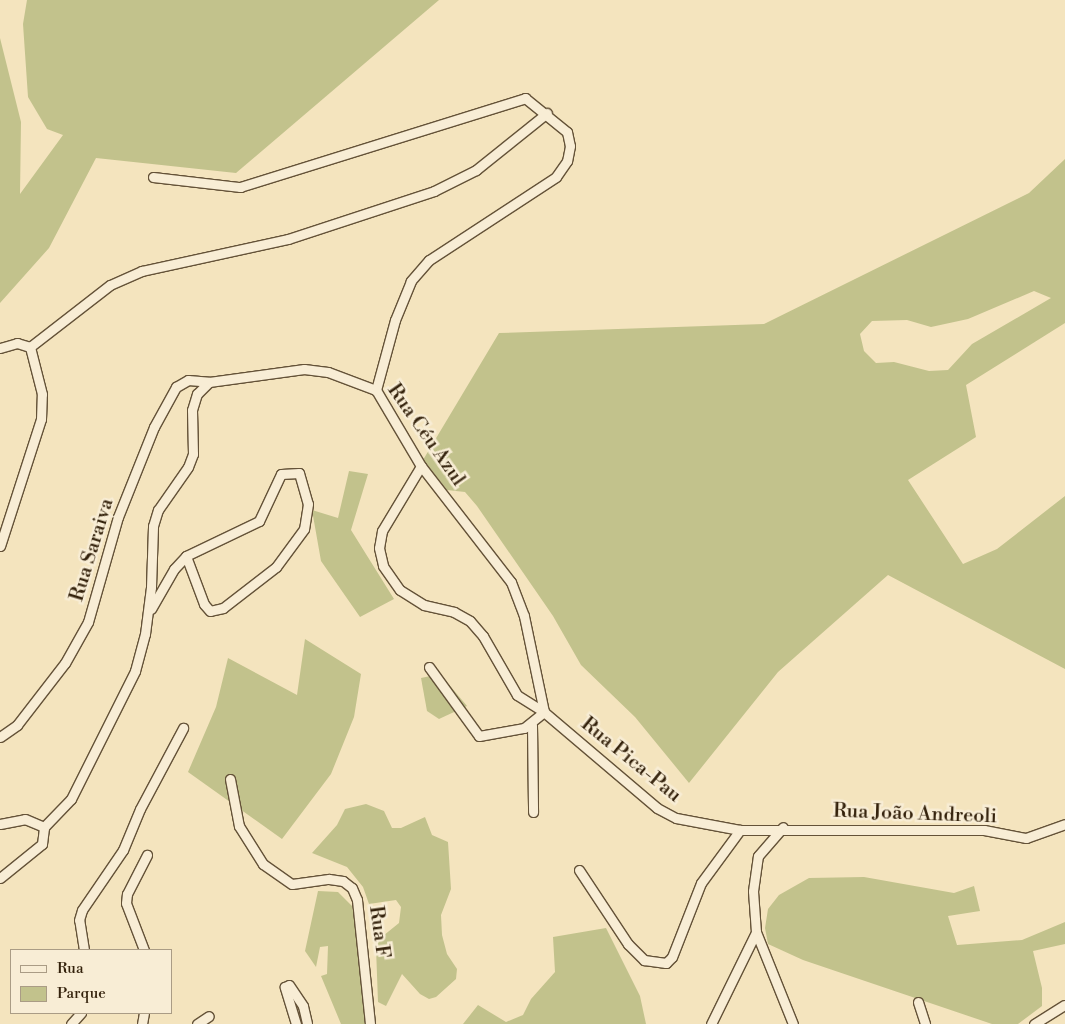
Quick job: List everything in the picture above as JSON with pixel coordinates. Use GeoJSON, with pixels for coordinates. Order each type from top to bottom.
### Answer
{"type":"FeatureCollection","features":[{"type":"Feature","properties":{"kind":"street"},"geometry":{"type":"LineString","coordinates":[[152,177],[240,187],[512,99],[525,98],[547,113],[567,132],[570,146],[567,161],[556,177],[429,260],[411,281],[394,320],[376,390]]}},
{"type":"Feature","properties":{"kind":"street"},"geometry":{"type":"LineString","coordinates":[[30,347],[110,285],[142,271],[288,239],[434,191],[476,170],[547,113]]}},
{"type":"Feature","properties":{"kind":"street"},"geometry":{"type":"LineString","coordinates":[[0,348],[17,343],[30,347]]}},
{"type":"Feature","properties":{"kind":"street"},"geometry":{"type":"LineString","coordinates":[[0,546],[41,418],[42,394],[30,347]]}},
{"type":"Feature","properties":{"kind":"street","name":"Rua Céu Azul"},"geometry":{"type":"LineString","coordinates":[[209,382],[304,368],[328,372],[376,390],[421,466],[511,582],[524,616],[544,712]]}},
{"type":"Feature","properties":{"kind":"street","name":"Rua Saraiva"},"geometry":{"type":"LineString","coordinates":[[0,737],[18,725],[65,663],[88,622],[118,517],[154,427],[176,387],[188,380],[209,382]]}},
{"type":"Feature","properties":{"kind":"street"},"geometry":{"type":"LineString","coordinates":[[0,878],[42,844],[44,827],[71,798],[104,738],[135,671],[148,614],[153,526],[158,510],[188,467],[193,454],[192,410],[197,394],[209,382]]}},
{"type":"Feature","properties":{"kind":"street","name":"Rua Pica-Pau"},"geometry":{"type":"LineString","coordinates":[[421,466],[382,531],[379,548],[383,566],[400,590],[424,605],[454,612],[470,621],[483,636],[517,695],[544,712],[657,808],[676,818],[740,830],[761,828]]}},
{"type":"Feature","properties":{"kind":"street"},"geometry":{"type":"LineString","coordinates":[[148,614],[174,569],[186,556],[259,521],[281,474],[298,474],[308,504],[304,529],[276,567],[223,608],[210,611],[204,604],[186,556]]}},
{"type":"Feature","properties":{"kind":"street"},"geometry":{"type":"LineString","coordinates":[[429,667],[479,736],[532,725],[544,712]]}},
{"type":"Feature","properties":{"kind":"street"},"geometry":{"type":"LineString","coordinates":[[532,725],[533,812]]}},
{"type":"Feature","properties":{"kind":"street"},"geometry":{"type":"LineString","coordinates":[[84,949],[79,920],[82,910],[124,850],[140,809],[183,728]]}},
{"type":"Feature","properties":{"kind":"street","name":"Rua F"},"geometry":{"type":"LineString","coordinates":[[230,779],[239,826],[263,864],[292,884],[329,879],[343,881],[352,888],[365,956],[370,1024]]}},
{"type":"Feature","properties":{"kind":"street"},"geometry":{"type":"LineString","coordinates":[[0,824],[25,819],[44,827]]}},
{"type":"Feature","properties":{"kind":"street","name":"Rua João Andreoli"},"geometry":{"type":"LineString","coordinates":[[761,828],[984,830],[1026,838],[1065,824]]}},
{"type":"Feature","properties":{"kind":"street"},"geometry":{"type":"LineString","coordinates":[[783,827],[767,842],[754,868],[756,932],[794,1024]]}},
{"type":"Feature","properties":{"kind":"street"},"geometry":{"type":"LineString","coordinates":[[579,870],[628,944],[644,960],[666,963],[672,956],[701,883],[740,830]]}},
{"type":"Feature","properties":{"kind":"street"},"geometry":{"type":"LineString","coordinates":[[144,949],[126,903],[126,894],[147,856]]}},
{"type":"Feature","properties":{"kind":"street"},"geometry":{"type":"LineString","coordinates":[[711,1024],[756,932]]}},
{"type":"Feature","properties":{"kind":"street"},"geometry":{"type":"LineString","coordinates":[[296,1024],[285,987],[293,989],[307,1024]]}},
{"type":"Feature","properties":{"kind":"street"},"geometry":{"type":"LineString","coordinates":[[918,1002],[925,1024]]}},
{"type":"Feature","properties":{"kind":"street"},"geometry":{"type":"LineString","coordinates":[[1034,1024],[1065,1005]]}},
{"type":"Feature","properties":{"kind":"street"},"geometry":{"type":"LineString","coordinates":[[71,1024],[80,1014]]}},
{"type":"Feature","properties":{"kind":"street"},"geometry":{"type":"LineString","coordinates":[[197,1024],[209,1016]]}},
{"type":"Feature","properties":{"kind":"green space"},"geometry":{"type":"Polygon","coordinates":[[[27,0],[439,0],[236,173],[96,158],[49,248],[0,303],[0,38],[21,122],[20,194],[63,135],[47,129],[28,97],[23,24],[27,0]]]}},
{"type":"Feature","properties":{"kind":"green space"},"geometry":{"type":"Polygon","coordinates":[[[1065,159],[1065,323],[966,385],[976,437],[908,480],[963,564],[997,549],[1065,496],[1065,669],[888,575],[778,672],[689,783],[635,717],[581,665],[553,616],[477,506],[465,492],[447,490],[423,460],[499,333],[764,324],[1029,193],[1065,159]],[[1034,291],[968,319],[931,327],[907,320],[872,321],[860,334],[864,351],[876,363],[894,362],[929,371],[948,370],[972,344],[1051,298],[1034,291]]]}},
{"type":"Feature","properties":{"kind":"green space"},"geometry":{"type":"Polygon","coordinates":[[[349,471],[368,474],[351,530],[394,599],[360,617],[321,561],[312,510],[338,518],[349,471]]]}},
{"type":"Feature","properties":{"kind":"green space"},"geometry":{"type":"Polygon","coordinates":[[[305,639],[361,674],[354,717],[331,774],[282,839],[188,772],[216,707],[228,658],[297,695],[305,639]]]}},
{"type":"Feature","properties":{"kind":"green space"},"geometry":{"type":"Polygon","coordinates":[[[440,674],[467,706],[439,719],[427,711],[421,678],[440,674]]]}},
{"type":"Feature","properties":{"kind":"green space"},"geometry":{"type":"Polygon","coordinates":[[[366,804],[384,811],[392,828],[401,828],[425,817],[432,835],[448,842],[451,889],[441,915],[442,935],[447,954],[457,969],[456,979],[436,997],[429,999],[420,994],[402,974],[386,1006],[378,1002],[376,948],[378,940],[399,923],[401,907],[396,900],[369,904],[363,887],[347,867],[312,853],[337,825],[345,809],[366,804]]]}},
{"type":"Feature","properties":{"kind":"green space"},"geometry":{"type":"Polygon","coordinates":[[[864,877],[954,893],[974,886],[980,911],[948,916],[957,945],[1022,940],[1065,922],[1065,944],[1033,951],[1042,988],[1042,1006],[1018,1024],[992,1024],[803,960],[768,944],[765,928],[768,909],[779,895],[809,878],[864,877]]]}},
{"type":"Feature","properties":{"kind":"green space"},"geometry":{"type":"Polygon","coordinates":[[[318,891],[338,892],[352,906],[375,1021],[372,1024],[341,1024],[321,976],[327,974],[328,946],[320,947],[316,967],[305,951],[318,891]]]}},
{"type":"Feature","properties":{"kind":"green space"},"geometry":{"type":"Polygon","coordinates":[[[606,928],[640,996],[646,1024],[463,1024],[478,1005],[506,1022],[523,1015],[531,999],[555,972],[553,937],[606,928]]]}}]}
